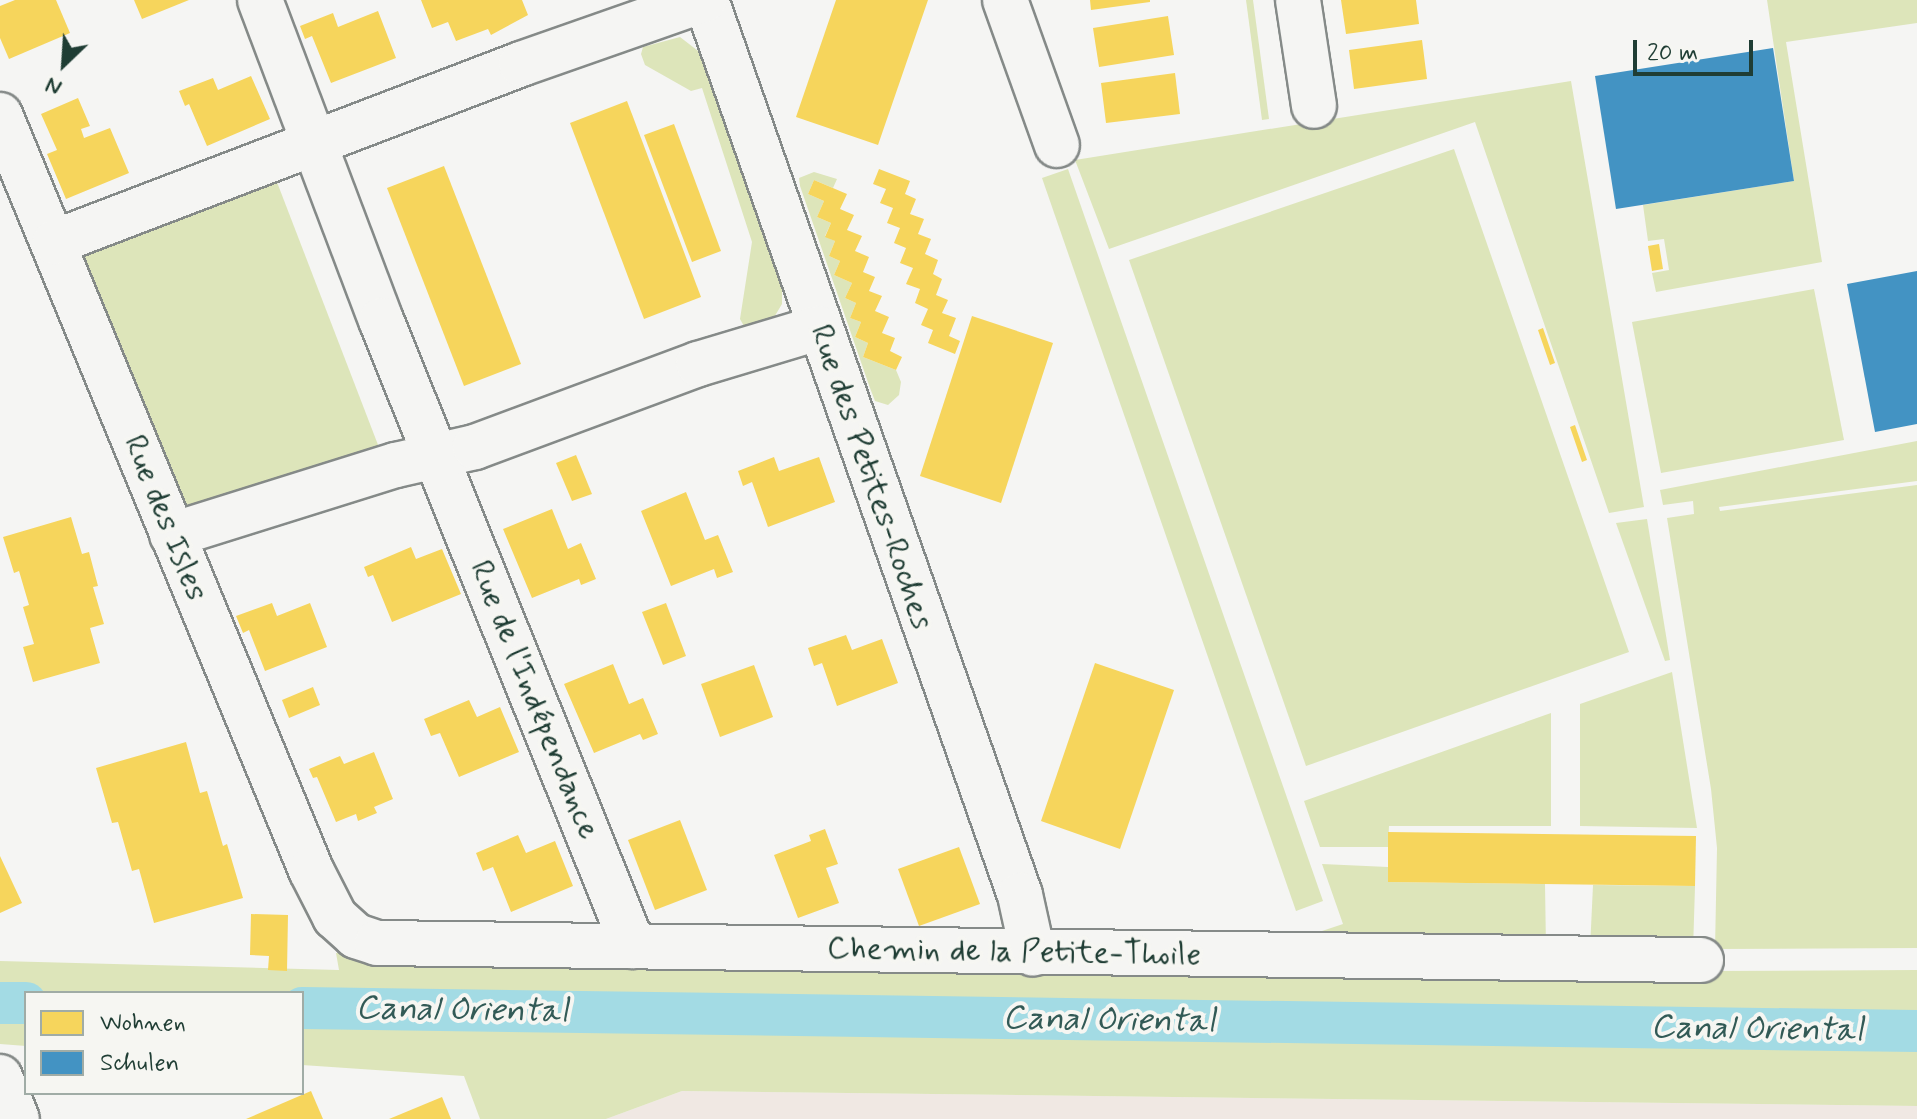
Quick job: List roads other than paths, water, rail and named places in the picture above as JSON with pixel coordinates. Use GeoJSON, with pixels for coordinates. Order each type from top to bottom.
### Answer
{"type":"FeatureCollection","features":[{"type":"Feature","properties":{"kind":"street","name":"Rue de l'Indépendance"},"geometry":{"type":"LineString","coordinates":[[260,0],[381,320],[633,946]]}},
{"type":"Feature","properties":{"kind":"street"},"geometry":{"type":"LineString","coordinates":[[55,242],[521,64],[705,0]]}},
{"type":"Feature","properties":{"kind":"street","name":"Rue des Petites-Roches"},"geometry":{"type":"LineString","coordinates":[[705,0],[1020,895],[1033,954]]}},
{"type":"Feature","properties":{"kind":"street"},"geometry":{"type":"LineString","coordinates":[[1005,0],[1057,145]]}},
{"type":"Feature","properties":{"kind":"street"},"geometry":{"type":"LineString","coordinates":[[1298,0],[1314,106]]}},
{"type":"Feature","properties":{"kind":"street","name":"Rue des Isles"},"geometry":{"type":"LineString","coordinates":[[0,115],[55,242],[113,393],[311,870],[335,917]]}},
{"type":"Feature","properties":{"kind":"street"},"geometry":{"type":"LineString","coordinates":[[172,535],[435,455],[475,447],[698,364],[818,328]]}},
{"type":"Feature","properties":{"kind":"street","name":"Chemin de la Petite-Thoile"},"geometry":{"type":"LineString","coordinates":[[335,917],[356,936],[377,943],[1033,954],[1701,960]]}},
{"type":"Feature","properties":{"kind":"street"},"geometry":{"type":"LineString","coordinates":[[0,1077],[17,1119]]}},
{"type":"Feature","properties":{"kind":"waterway","name":"Canal Oriental"},"geometry":{"type":"LineString","coordinates":[[0,1003],[24,1003]]}},
{"type":"Feature","properties":{"kind":"waterway","name":"Canal Oriental"},"geometry":{"type":"LineString","coordinates":[[304,1008],[1917,1031]]}}]}
